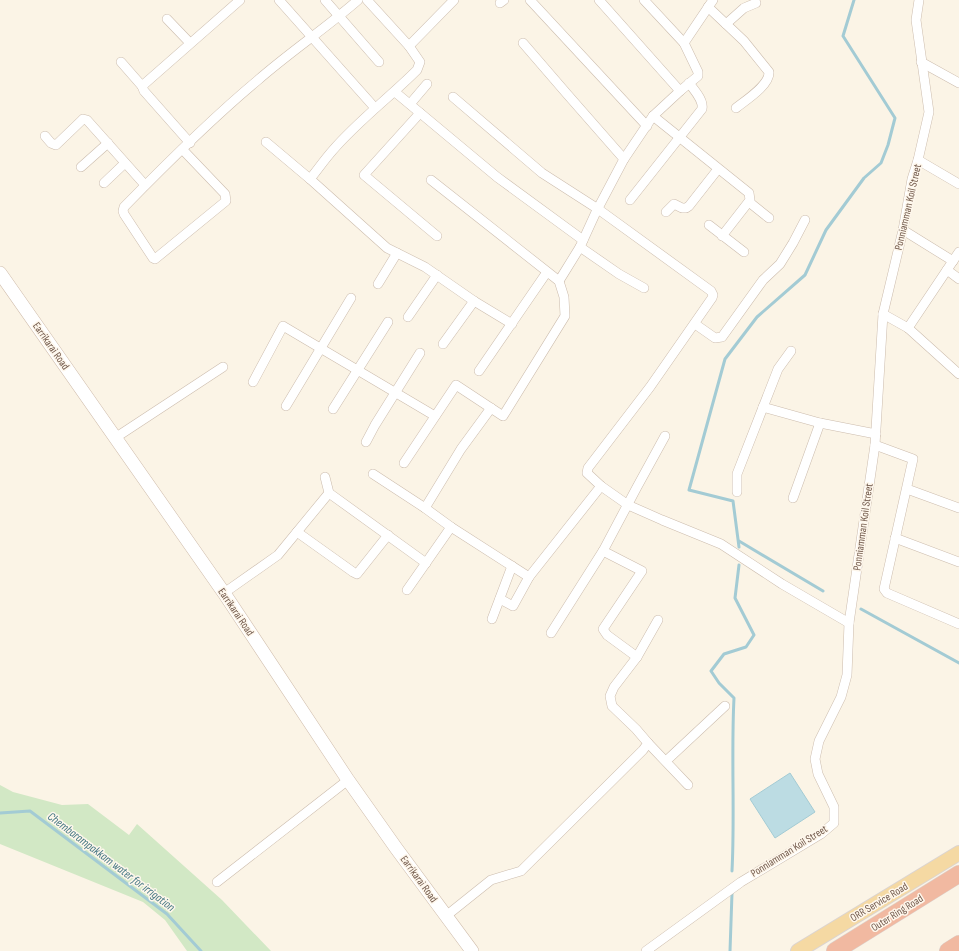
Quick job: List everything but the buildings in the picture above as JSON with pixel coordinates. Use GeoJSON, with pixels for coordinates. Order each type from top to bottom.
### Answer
{"type":"FeatureCollection","features":[{"type":"Feature","properties":{"kind":"highway","name":"Outer Ring Road"},"geometry":{"type":"LineString","coordinates":[[835,951],[959,874]]}},
{"type":"Feature","properties":{"kind":"highway"},"geometry":{"type":"LineString","coordinates":[[948,951],[959,944]]}},
{"type":"Feature","properties":{"kind":"main road","name":"Earrikarai Road"},"geometry":{"type":"LineString","coordinates":[[0,273],[224,594],[348,780],[472,951]]}},
{"type":"Feature","properties":{"kind":"main road","name":"ORR Service Road"},"geometry":{"type":"LineString","coordinates":[[798,951],[959,853]]}},
{"type":"Feature","properties":{"kind":"street"},"geometry":{"type":"LineString","coordinates":[[142,86],[240,0]]}},
{"type":"Feature","properties":{"kind":"street"},"geometry":{"type":"LineString","coordinates":[[279,0],[375,108]]}},
{"type":"Feature","properties":{"kind":"street"},"geometry":{"type":"LineString","coordinates":[[325,0],[378,62]]}},
{"type":"Feature","properties":{"kind":"street"},"geometry":{"type":"LineString","coordinates":[[182,149],[225,194],[226,200],[155,259],[123,211],[124,207],[182,149],[258,79],[339,17],[358,0]]}},
{"type":"Feature","properties":{"kind":"street"},"geometry":{"type":"LineString","coordinates":[[310,179],[333,150],[375,108],[395,92],[417,70],[419,66],[420,62],[409,46],[367,0]]}},
{"type":"Feature","properties":{"kind":"street"},"geometry":{"type":"LineString","coordinates":[[409,46],[454,0]]}},
{"type":"Feature","properties":{"kind":"street"},"geometry":{"type":"LineString","coordinates":[[530,0],[647,126]]}},
{"type":"Feature","properties":{"kind":"street"},"geometry":{"type":"LineString","coordinates":[[599,0],[680,91]]}},
{"type":"Feature","properties":{"kind":"street"},"geometry":{"type":"LineString","coordinates":[[559,281],[582,243],[624,159],[653,116],[698,76],[698,72],[684,43],[644,0]]}},
{"type":"Feature","properties":{"kind":"street","name":"Ponniamman Koil Street"},"geometry":{"type":"LineString","coordinates":[[646,951],[741,882],[821,834],[834,823],[834,807],[818,774],[815,759],[819,741],[841,697],[847,675],[849,623],[875,445],[883,314],[903,230],[912,179],[929,112],[916,20],[919,0]]}},
{"type":"Feature","properties":{"kind":"street"},"geometry":{"type":"LineString","coordinates":[[726,24],[744,8],[756,2]]}},
{"type":"Feature","properties":{"kind":"street"},"geometry":{"type":"LineString","coordinates":[[684,43],[710,3],[726,24],[744,41],[769,72],[769,77],[762,86],[736,108]]}},
{"type":"Feature","properties":{"kind":"street"},"geometry":{"type":"LineString","coordinates":[[167,19],[190,43]]}},
{"type":"Feature","properties":{"kind":"street"},"geometry":{"type":"LineString","coordinates":[[523,43],[624,159]]}},
{"type":"Feature","properties":{"kind":"street"},"geometry":{"type":"LineString","coordinates":[[121,62],[142,86],[144,91],[190,143]]}},
{"type":"Feature","properties":{"kind":"street"},"geometry":{"type":"LineString","coordinates":[[921,62],[959,83]]}},
{"type":"Feature","properties":{"kind":"street"},"geometry":{"type":"LineString","coordinates":[[630,200],[699,113],[703,105],[689,83]]}},
{"type":"Feature","properties":{"kind":"street"},"geometry":{"type":"LineString","coordinates":[[410,104],[427,84]]}},
{"type":"Feature","properties":{"kind":"street"},"geometry":{"type":"LineString","coordinates":[[395,92],[497,177],[582,243],[615,271],[644,288]]}},
{"type":"Feature","properties":{"kind":"street"},"geometry":{"type":"LineString","coordinates":[[453,98],[542,173],[598,209],[711,291],[713,295],[695,324],[650,387],[588,468],[587,473],[601,486],[628,505],[721,544],[782,584],[849,623]]}},
{"type":"Feature","properties":{"kind":"street"},"geometry":{"type":"LineString","coordinates":[[420,113],[364,175],[437,236]]}},
{"type":"Feature","properties":{"kind":"street"},"geometry":{"type":"LineString","coordinates":[[653,116],[749,193],[749,202],[722,236]]}},
{"type":"Feature","properties":{"kind":"street"},"geometry":{"type":"LineString","coordinates":[[45,136],[51,143],[56,145],[84,119],[87,120],[145,185]]}},
{"type":"Feature","properties":{"kind":"street"},"geometry":{"type":"LineString","coordinates":[[266,142],[387,248],[425,267],[474,301],[512,324]]}},
{"type":"Feature","properties":{"kind":"street"},"geometry":{"type":"LineString","coordinates":[[81,167],[108,143]]}},
{"type":"Feature","properties":{"kind":"street"},"geometry":{"type":"LineString","coordinates":[[918,160],[959,184]]}},
{"type":"Feature","properties":{"kind":"street"},"geometry":{"type":"LineString","coordinates":[[104,183],[125,163]]}},
{"type":"Feature","properties":{"kind":"street"},"geometry":{"type":"LineString","coordinates":[[666,212],[674,204],[682,208],[686,208],[718,169]]}},
{"type":"Feature","properties":{"kind":"street"},"geometry":{"type":"LineString","coordinates":[[404,463],[456,385],[503,416],[565,316],[564,297],[559,281],[431,180]]}},
{"type":"Feature","properties":{"kind":"street"},"geometry":{"type":"LineString","coordinates":[[749,202],[769,218]]}},
{"type":"Feature","properties":{"kind":"street"},"geometry":{"type":"LineString","coordinates":[[695,324],[715,338],[722,337],[763,280],[780,264],[805,220]]}},
{"type":"Feature","properties":{"kind":"street"},"geometry":{"type":"LineString","coordinates":[[709,225],[744,252]]}},
{"type":"Feature","properties":{"kind":"street"},"geometry":{"type":"LineString","coordinates":[[903,230],[953,261]]}},
{"type":"Feature","properties":{"kind":"street"},"geometry":{"type":"LineString","coordinates":[[908,328],[959,252]]}},
{"type":"Feature","properties":{"kind":"street"},"geometry":{"type":"LineString","coordinates":[[378,284],[397,253]]}},
{"type":"Feature","properties":{"kind":"street"},"geometry":{"type":"LineString","coordinates":[[947,270],[959,279]]}},
{"type":"Feature","properties":{"kind":"street"},"geometry":{"type":"LineString","coordinates":[[479,371],[547,272]]}},
{"type":"Feature","properties":{"kind":"street"},"geometry":{"type":"LineString","coordinates":[[408,317],[437,275]]}},
{"type":"Feature","properties":{"kind":"street"},"geometry":{"type":"LineString","coordinates":[[286,406],[320,347],[351,298]]}},
{"type":"Feature","properties":{"kind":"street"},"geometry":{"type":"LineString","coordinates":[[443,344],[474,301]]}},
{"type":"Feature","properties":{"kind":"street"},"geometry":{"type":"LineString","coordinates":[[883,314],[908,328],[959,374]]}},
{"type":"Feature","properties":{"kind":"street"},"geometry":{"type":"LineString","coordinates":[[334,409],[388,322]]}},
{"type":"Feature","properties":{"kind":"street"},"geometry":{"type":"LineString","coordinates":[[253,382],[283,326],[435,416]]}},
{"type":"Feature","properties":{"kind":"street"},"geometry":{"type":"LineString","coordinates":[[737,492],[737,474],[778,369],[791,351]]}},
{"type":"Feature","properties":{"kind":"street"},"geometry":{"type":"LineString","coordinates":[[366,442],[420,353]]}},
{"type":"Feature","properties":{"kind":"street"},"geometry":{"type":"LineString","coordinates":[[115,438],[223,367]]}},
{"type":"Feature","properties":{"kind":"street"},"geometry":{"type":"LineString","coordinates":[[763,407],[820,422],[876,434]]}},
{"type":"Feature","properties":{"kind":"street"},"geometry":{"type":"LineString","coordinates":[[425,508],[461,449],[491,408]]}},
{"type":"Feature","properties":{"kind":"street"},"geometry":{"type":"LineString","coordinates":[[793,498],[820,422]]}},
{"type":"Feature","properties":{"kind":"street"},"geometry":{"type":"LineString","coordinates":[[551,633],[604,551],[665,436]]}},
{"type":"Feature","properties":{"kind":"street"},"geometry":{"type":"LineString","coordinates":[[875,445],[913,459],[884,589],[885,591],[959,624]]}},
{"type":"Feature","properties":{"kind":"street"},"geometry":{"type":"LineString","coordinates":[[374,474],[451,527],[529,577]]}},
{"type":"Feature","properties":{"kind":"street"},"geometry":{"type":"LineString","coordinates":[[325,478],[329,493],[426,563]]}},
{"type":"Feature","properties":{"kind":"street"},"geometry":{"type":"LineString","coordinates":[[500,598],[513,606],[529,577],[601,486]]}},
{"type":"Feature","properties":{"kind":"street"},"geometry":{"type":"LineString","coordinates":[[907,489],[959,508]]}},
{"type":"Feature","properties":{"kind":"street"},"geometry":{"type":"LineString","coordinates":[[224,594],[278,555],[329,493]]}},
{"type":"Feature","properties":{"kind":"street"},"geometry":{"type":"LineString","coordinates":[[408,590],[451,527]]}},
{"type":"Feature","properties":{"kind":"street"},"geometry":{"type":"LineString","coordinates":[[297,532],[357,574],[388,535]]}},
{"type":"Feature","properties":{"kind":"street"},"geometry":{"type":"LineString","coordinates":[[895,538],[959,562]]}},
{"type":"Feature","properties":{"kind":"street"},"geometry":{"type":"LineString","coordinates":[[604,551],[642,572],[604,629],[607,635],[637,657]]}},
{"type":"Feature","properties":{"kind":"street"},"geometry":{"type":"LineString","coordinates":[[492,619],[512,566]]}},
{"type":"Feature","properties":{"kind":"street"},"geometry":{"type":"LineString","coordinates":[[658,620],[637,657],[614,687],[610,696],[612,706],[636,729],[688,785]]}},
{"type":"Feature","properties":{"kind":"street"},"geometry":{"type":"LineString","coordinates":[[666,761],[725,706]]}},
{"type":"Feature","properties":{"kind":"street"},"geometry":{"type":"LineString","coordinates":[[446,916],[491,880],[520,871],[643,750],[648,743]]}},
{"type":"Feature","properties":{"kind":"street"},"geometry":{"type":"LineString","coordinates":[[217,882],[348,780]]}},
{"type":"Feature","properties":{"kind":"green space"},"geometry":{"type":"Polygon","coordinates":[[[0,785],[13,792],[62,805],[88,804],[129,835],[137,824],[222,900],[271,951],[187,951],[165,920],[143,902],[0,844],[0,785]]]}},
{"type":"Feature","properties":{"kind":"water"},"geometry":{"type":"Polygon","coordinates":[[[790,773],[815,812],[775,838],[750,799],[790,773]]]}},
{"type":"Feature","properties":{"kind":"waterway"},"geometry":{"type":"LineString","coordinates":[[739,547],[733,501],[689,490],[725,359],[757,317],[805,275],[826,230],[864,178],[881,163],[888,145],[895,118],[843,36],[854,0]]}},
{"type":"Feature","properties":{"kind":"waterway"},"geometry":{"type":"LineString","coordinates":[[739,541],[823,591]]}},
{"type":"Feature","properties":{"kind":"waterway"},"geometry":{"type":"LineString","coordinates":[[732,871],[734,698],[719,683],[711,671],[724,654],[746,647],[754,635],[735,598],[739,565]]}},
{"type":"Feature","properties":{"kind":"waterway"},"geometry":{"type":"LineString","coordinates":[[861,609],[959,663]]}},
{"type":"Feature","properties":{"kind":"waterway","name":"Chembarampakkam water for irrigation"},"geometry":{"type":"LineString","coordinates":[[0,813],[30,811],[167,914],[201,951]]}},
{"type":"Feature","properties":{"kind":"waterway"},"geometry":{"type":"LineString","coordinates":[[730,951],[732,893]]}}]}
